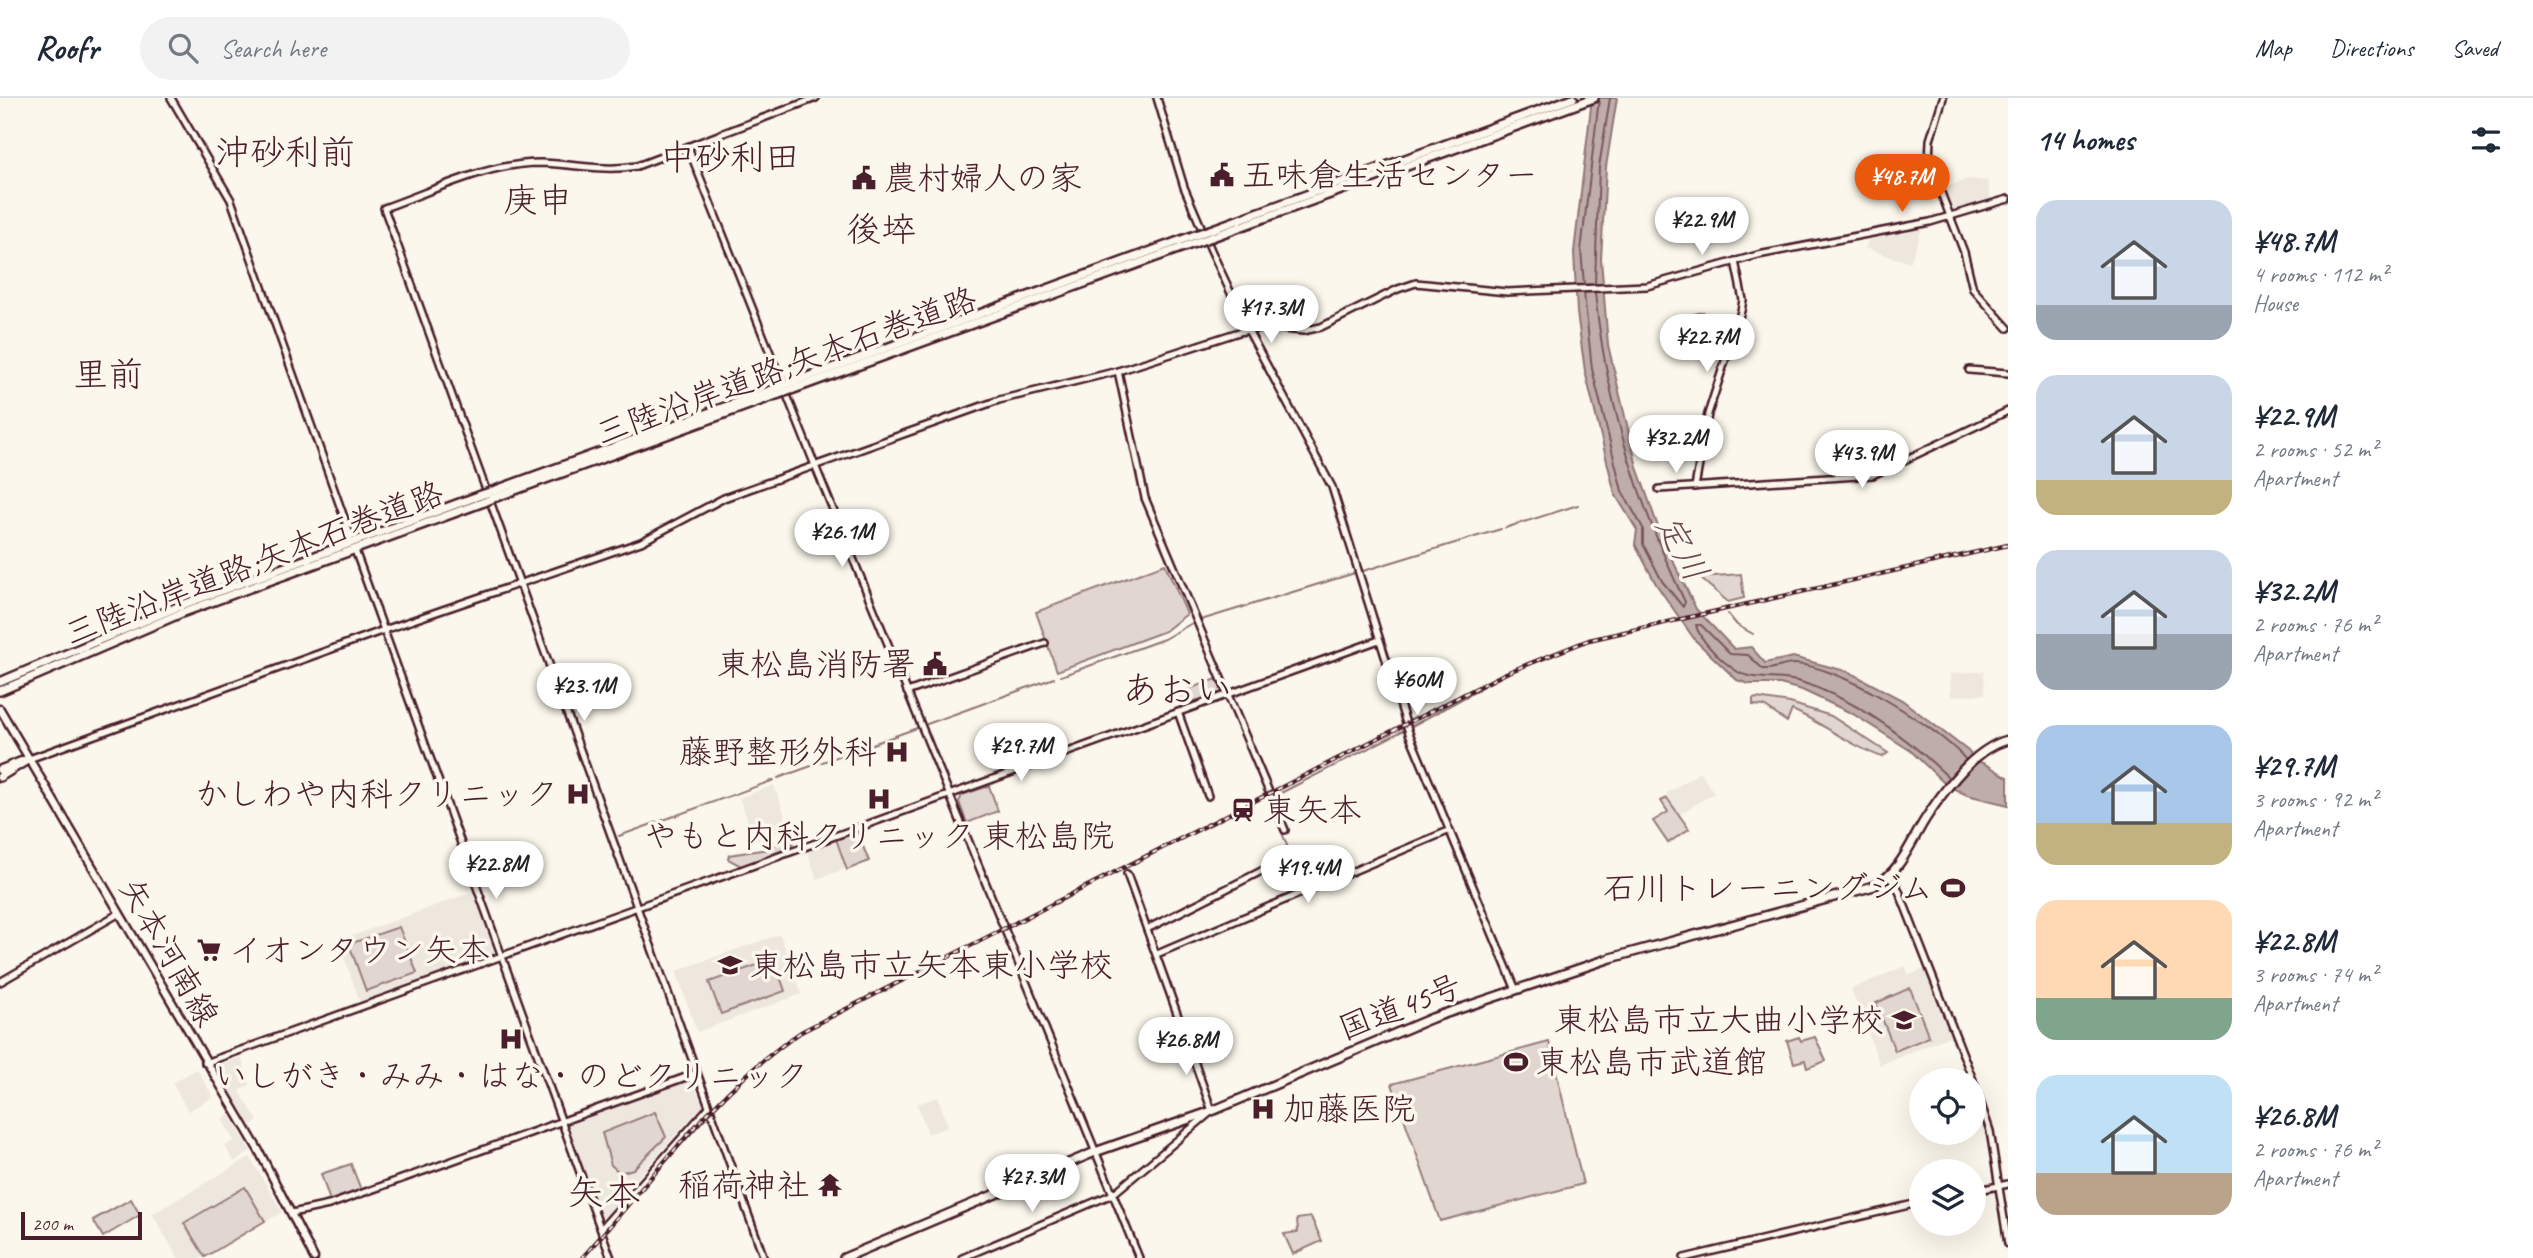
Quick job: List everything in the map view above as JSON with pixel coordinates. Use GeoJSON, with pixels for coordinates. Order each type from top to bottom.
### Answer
{"type":"FeatureCollection","features":[{"type":"Feature","properties":{"kind":"highway","name":"三陸沿岸道路;矢本石巻道路"},"geometry":{"type":"LineString","coordinates":[[1,690],[173,616],[494,494],[1571,101],[1594,98]]}},
{"type":"Feature","properties":{"kind":"highway","name":"三陸沿岸道路;矢本石巻道路"},"geometry":{"type":"LineString","coordinates":[[1,690],[182,605],[483,499]]}},
{"type":"Feature","properties":{"kind":"highway"},"geometry":{"type":"LineString","coordinates":[[1889,877],[1928,815],[1947,791],[1981,753],[2008,740]]}},
{"type":"Feature","properties":{"kind":"highway"},"geometry":{"type":"LineString","coordinates":[[0,770],[29,760]]}},
{"type":"Feature","properties":{"kind":"highway"},"geometry":{"type":"LineString","coordinates":[[0,777],[29,760]]}},
{"type":"Feature","properties":{"kind":"highway","name":"国道45号"},"geometry":{"type":"LineString","coordinates":[[844,1258],[1095,1152],[1212,1111],[1406,1028],[1665,942],[1863,890],[1889,877]]}},
{"type":"Feature","properties":{"kind":"main road","name":"矢本河南線"},"geometry":{"type":"LineString","coordinates":[[0,709],[292,1213],[314,1258]]}},
{"type":"Feature","properties":{"kind":"street"},"geometry":{"type":"LineString","coordinates":[[171,98],[231,200],[351,537]]}},
{"type":"Feature","properties":{"kind":"street"},"geometry":{"type":"LineString","coordinates":[[764,1258],[384,208],[510,166],[540,163],[624,169],[816,98]]}},
{"type":"Feature","properties":{"kind":"street"},"geometry":{"type":"LineString","coordinates":[[1157,98],[1184,187],[1248,330],[1329,479],[1406,725],[1516,990]]}},
{"type":"Feature","properties":{"kind":"street"},"geometry":{"type":"LineString","coordinates":[[1943,98],[1928,149],[1936,181],[1973,289],[2008,328]]}},
{"type":"Feature","properties":{"kind":"street"},"geometry":{"type":"LineString","coordinates":[[688,147],[815,466],[1139,1258]]}},
{"type":"Feature","properties":{"kind":"street"},"geometry":{"type":"LineString","coordinates":[[29,760],[384,630],[641,542],[710,504],[999,400],[1118,371],[1248,330],[1315,329],[1416,283],[1507,292],[1647,286],[1735,261],[1950,217],[2008,199]]}},
{"type":"Feature","properties":{"kind":"street"},"geometry":{"type":"LineString","coordinates":[[1695,487],[1708,414],[1743,300],[1735,261]]}},
{"type":"Feature","properties":{"kind":"street"},"geometry":{"type":"LineString","coordinates":[[1969,370],[2008,373]]}},
{"type":"Feature","properties":{"kind":"street"},"geometry":{"type":"LineString","coordinates":[[1118,371],[1145,498],[1285,830]]}},
{"type":"Feature","properties":{"kind":"street"},"geometry":{"type":"LineString","coordinates":[[1659,489],[1873,475],[2008,411]]}},
{"type":"Feature","properties":{"kind":"street"},"geometry":{"type":"LineString","coordinates":[[356,553],[611,1258]]}},
{"type":"Feature","properties":{"kind":"street"},"geometry":{"type":"LineString","coordinates":[[205,1063],[1379,640]]}},
{"type":"Feature","properties":{"kind":"street"},"geometry":{"type":"LineString","coordinates":[[907,692],[1045,643]]}},
{"type":"Feature","properties":{"kind":"street"},"geometry":{"type":"LineString","coordinates":[[1178,712],[1208,796]]}},
{"type":"Feature","properties":{"kind":"street"},"geometry":{"type":"LineString","coordinates":[[1157,954],[1448,831]]}},
{"type":"Feature","properties":{"kind":"street"},"geometry":{"type":"LineString","coordinates":[[1147,929],[1295,854]]}},
{"type":"Feature","properties":{"kind":"street"},"geometry":{"type":"LineString","coordinates":[[961,1258],[1113,1194],[1212,1111],[1127,874]]}},
{"type":"Feature","properties":{"kind":"street"},"geometry":{"type":"LineString","coordinates":[[1889,877],[1897,886],[1968,1068]]}},
{"type":"Feature","properties":{"kind":"street"},"geometry":{"type":"LineString","coordinates":[[0,982],[118,914]]}},
{"type":"Feature","properties":{"kind":"street"},"geometry":{"type":"LineString","coordinates":[[292,1213],[329,1205],[697,1073]]}},
{"type":"Feature","properties":{"kind":"street"},"geometry":{"type":"LineString","coordinates":[[601,1229],[709,1107]]}},
{"type":"Feature","properties":{"kind":"street"},"geometry":{"type":"LineString","coordinates":[[1986,1119],[2008,1244]]}},
{"type":"Feature","properties":{"kind":"street"},"geometry":{"type":"LineString","coordinates":[[1986,1188],[2008,1184]]}},
{"type":"Feature","properties":{"kind":"street"},"geometry":{"type":"LineString","coordinates":[[1684,1258],[1909,1205]]}},
{"type":"Feature","properties":{"kind":"shaded area"},"geometry":{"type":"Polygon","coordinates":[[[1968,179],[1988,181],[1991,201],[1958,211],[1947,206],[1941,189],[1968,179]]]}},
{"type":"Feature","properties":{"kind":"shaded area"},"geometry":{"type":"Polygon","coordinates":[[[1923,226],[1910,263],[1865,248],[1870,237],[1923,226]]]}},
{"type":"Feature","properties":{"kind":"shaded area"},"geometry":{"type":"Polygon","coordinates":[[[1703,312],[1694,343],[1682,345],[1681,338],[1675,338],[1671,320],[1703,312]]]}},
{"type":"Feature","properties":{"kind":"shaded area"},"geometry":{"type":"Polygon","coordinates":[[[1165,564],[1187,614],[1165,631],[1057,671],[1036,612],[1165,564]]]}},
{"type":"Feature","properties":{"kind":"shaded area"},"geometry":{"type":"Polygon","coordinates":[[[1741,574],[1744,598],[1728,602],[1699,577],[1741,574]]]}},
{"type":"Feature","properties":{"kind":"shaded area"},"geometry":{"type":"Polygon","coordinates":[[[1984,671],[1985,694],[1951,697],[1950,674],[1984,671]]]}},
{"type":"Feature","properties":{"kind":"shaded area"},"geometry":{"type":"Polygon","coordinates":[[[1217,679],[1222,692],[1180,706],[1174,694],[1217,679]]]}},
{"type":"Feature","properties":{"kind":"shaded area"},"geometry":{"type":"Polygon","coordinates":[[[1753,699],[1790,703],[1831,716],[1888,753],[1882,757],[1870,752],[1792,710],[1787,722],[1764,706],[1753,705],[1753,699]]]}},
{"type":"Feature","properties":{"kind":"shaded area"},"geometry":{"type":"Polygon","coordinates":[[[1700,772],[1714,793],[1679,815],[1666,794],[1700,772]]]}},
{"type":"Feature","properties":{"kind":"shaded area"},"geometry":{"type":"Polygon","coordinates":[[[774,785],[789,827],[756,841],[739,798],[774,785]]]}},
{"type":"Feature","properties":{"kind":"shaded area"},"geometry":{"type":"Polygon","coordinates":[[[989,786],[998,811],[967,823],[959,802],[962,795],[989,786]]]}},
{"type":"Feature","properties":{"kind":"shaded area"},"geometry":{"type":"Polygon","coordinates":[[[1667,798],[1689,829],[1668,843],[1653,821],[1668,812],[1661,801],[1667,798]]]}},
{"type":"Feature","properties":{"kind":"shaded area"},"geometry":{"type":"Polygon","coordinates":[[[857,832],[869,861],[847,870],[836,839],[857,832]]]}},
{"type":"Feature","properties":{"kind":"shaded area"},"geometry":{"type":"Polygon","coordinates":[[[791,835],[793,846],[741,866],[728,859],[729,855],[768,849],[791,835]]]}},
{"type":"Feature","properties":{"kind":"shaded area"},"geometry":{"type":"Polygon","coordinates":[[[836,840],[845,869],[817,879],[807,851],[836,840]]]}},
{"type":"Feature","properties":{"kind":"shaded area"},"geometry":{"type":"Polygon","coordinates":[[[473,892],[495,954],[360,1002],[338,941],[473,892]]]}},
{"type":"Feature","properties":{"kind":"shaded area"},"geometry":{"type":"Polygon","coordinates":[[[399,927],[417,973],[366,991],[349,944],[399,927]]]}},
{"type":"Feature","properties":{"kind":"shaded area","name":"東松島市立矢本東小学校"},"geometry":{"type":"Polygon","coordinates":[[[780,934],[802,994],[697,1032],[676,971],[780,934]]]}},
{"type":"Feature","properties":{"kind":"shaded area"},"geometry":{"type":"Polygon","coordinates":[[[774,959],[785,991],[721,1014],[709,982],[774,959]]]}},
{"type":"Feature","properties":{"kind":"shaded area","name":"東松島市立大曲小学校"},"geometry":{"type":"Polygon","coordinates":[[[1905,966],[1909,975],[1924,969],[1950,1036],[1880,1065],[1851,989],[1905,966]]]}},
{"type":"Feature","properties":{"kind":"shaded area"},"geometry":{"type":"Polygon","coordinates":[[[1910,988],[1929,1037],[1895,1051],[1876,1003],[1910,988]]]}},
{"type":"Feature","properties":{"kind":"shaded area"},"geometry":{"type":"Polygon","coordinates":[[[1799,1037],[1801,1041],[1815,1037],[1826,1061],[1807,1068],[1805,1060],[1794,1063],[1787,1041],[1799,1037]]]}},
{"type":"Feature","properties":{"kind":"shaded area"},"geometry":{"type":"Polygon","coordinates":[[[1549,1042],[1583,1184],[1440,1221],[1392,1084],[1549,1042]]]}},
{"type":"Feature","properties":{"kind":"shaded area"},"geometry":{"type":"Polygon","coordinates":[[[241,1057],[250,1084],[240,1091],[258,1121],[250,1126],[218,1073],[221,1064],[241,1057]]]}},
{"type":"Feature","properties":{"kind":"shaded area"},"geometry":{"type":"Polygon","coordinates":[[[197,1069],[213,1097],[188,1111],[172,1083],[197,1069]]]}},
{"type":"Feature","properties":{"kind":"shaded area"},"geometry":{"type":"Polygon","coordinates":[[[690,1077],[703,1105],[620,1197],[607,1217],[600,1218],[567,1125],[690,1077]]]}},
{"type":"Feature","properties":{"kind":"shaded area"},"geometry":{"type":"Polygon","coordinates":[[[938,1097],[948,1127],[928,1134],[917,1104],[938,1097]]]}},
{"type":"Feature","properties":{"kind":"shaded area"},"geometry":{"type":"Polygon","coordinates":[[[655,1112],[666,1137],[633,1169],[620,1173],[611,1165],[602,1133],[655,1112]]]}},
{"type":"Feature","properties":{"kind":"shaded area"},"geometry":{"type":"Polygon","coordinates":[[[229,1114],[251,1151],[234,1162],[225,1146],[234,1141],[222,1119],[229,1114]]]}},
{"type":"Feature","properties":{"kind":"shaded area"},"geometry":{"type":"Polygon","coordinates":[[[250,1157],[282,1212],[205,1258],[178,1258],[152,1214],[250,1157]]]}},
{"type":"Feature","properties":{"kind":"shaded area"},"geometry":{"type":"Polygon","coordinates":[[[351,1164],[361,1190],[330,1201],[321,1174],[351,1164]]]}},
{"type":"Feature","properties":{"kind":"shaded area"},"geometry":{"type":"Polygon","coordinates":[[[245,1187],[265,1221],[205,1257],[184,1223],[245,1187]]]}},
{"type":"Feature","properties":{"kind":"shaded area"},"geometry":{"type":"Polygon","coordinates":[[[131,1199],[140,1215],[103,1237],[93,1220],[131,1199]]]}},
{"type":"Feature","properties":{"kind":"shaded area"},"geometry":{"type":"Polygon","coordinates":[[[1311,1217],[1322,1241],[1293,1254],[1284,1234],[1298,1232],[1297,1219],[1311,1217]]]}},
{"type":"Feature","properties":{"kind":"water"},"geometry":{"type":"Polygon","coordinates":[[[1592,98],[1617,98],[1606,167],[1601,259],[1608,345],[1637,467],[1662,538],[1696,609],[1734,649],[1751,647],[1765,663],[1793,657],[1849,672],[1902,700],[1968,751],[1975,761],[1984,763],[2008,777],[2008,805],[1967,795],[1946,785],[1911,751],[1853,714],[1802,690],[1780,684],[1749,684],[1737,680],[1695,640],[1656,584],[1635,544],[1637,530],[1615,494],[1585,371],[1577,313],[1574,252],[1592,98]]]}},
{"type":"Feature","properties":{"kind":"waterway"},"geometry":{"type":"LineString","coordinates":[[1505,528],[1578,505]]}},
{"type":"Feature","properties":{"kind":"waterway"},"geometry":{"type":"LineString","coordinates":[[1363,571],[1501,529]]}},
{"type":"Feature","properties":{"kind":"waterway"},"geometry":{"type":"LineString","coordinates":[[1201,620],[1355,573]]}},
{"type":"Feature","properties":{"kind":"waterway"},"geometry":{"type":"LineString","coordinates":[[1728,614],[1737,625],[1753,634]]}},
{"type":"Feature","properties":{"kind":"waterway"},"geometry":{"type":"LineString","coordinates":[[1061,676],[1164,639],[1194,622]]}},
{"type":"Feature","properties":{"kind":"waterway"},"geometry":{"type":"LineString","coordinates":[[927,724],[1054,678]]}},
{"type":"Feature","properties":{"kind":"waterway"},"geometry":{"type":"LineString","coordinates":[[1410,727],[1478,690]]}},
{"type":"Feature","properties":{"kind":"waterway"},"geometry":{"type":"LineString","coordinates":[[778,778],[917,728]]}},
{"type":"Feature","properties":{"kind":"waterway"},"geometry":{"type":"LineString","coordinates":[[1275,796],[1404,730]]}},
{"type":"Feature","properties":{"kind":"waterway"},"geometry":{"type":"LineString","coordinates":[[619,836],[774,780]]}},
{"type":"Feature","properties":{"kind":"waterway"},"geometry":{"type":"LineString","coordinates":[[1268,798],[1290,853]]}},
{"type":"Feature","properties":{"kind":"railway"},"geometry":{"type":"LineString","coordinates":[[582,1258],[712,1109],[769,1055],[801,1032],[1506,673],[1589,640],[2008,545]]}},
{"type":"Feature","properties":{"kind":"place","name":"五味倉生活センター"},"geometry":{"type":"Point","coordinates":[1222,175]}},
{"type":"Feature","properties":{"kind":"place","name":"農村婦人の家"},"geometry":{"type":"Point","coordinates":[864,178]}},
{"type":"Feature","properties":{"kind":"place","name":"東松島消防署"},"geometry":{"type":"Point","coordinates":[935,664]}},
{"type":"Feature","properties":{"kind":"place","name":"藤野整形外科"},"geometry":{"type":"Point","coordinates":[897,752]}},
{"type":"Feature","properties":{"kind":"place","name":"かしわや内科クリニック"},"geometry":{"type":"Point","coordinates":[578,794]}},
{"type":"Feature","properties":{"kind":"place","name":"やもと内科クリニック 東松島院"},"geometry":{"type":"Point","coordinates":[879,799]}},
{"type":"Feature","properties":{"kind":"place","name":"東矢本"},"geometry":{"type":"Point","coordinates":[1243,810]}},
{"type":"Feature","properties":{"kind":"place","name":"石川トレーニングジム"},"geometry":{"type":"Point","coordinates":[1953,888]}},
{"type":"Feature","properties":{"kind":"place","name":"イオンタウン矢本"},"geometry":{"type":"Point","coordinates":[209,950]}},
{"type":"Feature","properties":{"kind":"place","name":"東松島市立矢本東小学校"},"geometry":{"type":"Point","coordinates":[730,965]}},
{"type":"Feature","properties":{"kind":"place","name":"東松島市立大曲小学校"},"geometry":{"type":"Point","coordinates":[1904,1020]}},
{"type":"Feature","properties":{"kind":"place","name":"いしがき・みみ・はな・のどクリニック"},"geometry":{"type":"Point","coordinates":[511,1039]}},
{"type":"Feature","properties":{"kind":"place","name":"東松島市武道館"},"geometry":{"type":"Point","coordinates":[1516,1062]}},
{"type":"Feature","properties":{"kind":"place","name":"加藤医院"},"geometry":{"type":"Point","coordinates":[1263,1109]}},
{"type":"Feature","properties":{"kind":"place","name":"稲荷神社"},"geometry":{"type":"Point","coordinates":[830,1185]}},
{"type":"Feature","properties":{"kind":"district","name":"沖砂利前"},"geometry":{"type":"Point","coordinates":[285,152]}},
{"type":"Feature","properties":{"kind":"district","name":"中砂利田"},"geometry":{"type":"Point","coordinates":[730,157]}},
{"type":"Feature","properties":{"kind":"district","name":"庚申"},"geometry":{"type":"Point","coordinates":[538,200]}},
{"type":"Feature","properties":{"kind":"district","name":"後埣"},"geometry":{"type":"Point","coordinates":[881,229]}},
{"type":"Feature","properties":{"kind":"district","name":"里前"},"geometry":{"type":"Point","coordinates":[108,374]}},
{"type":"Feature","properties":{"kind":"district","name":"あおい"},"geometry":{"type":"Point","coordinates":[1177,689]}},
{"type":"Feature","properties":{"kind":"district","name":"矢本"},"geometry":{"type":"Point","coordinates":[604,1192]}},
{"type":"Feature","properties":{"kind":"water label","name":"定川"},"geometry":{"type":"Point","coordinates":[1682,548]}}]}
